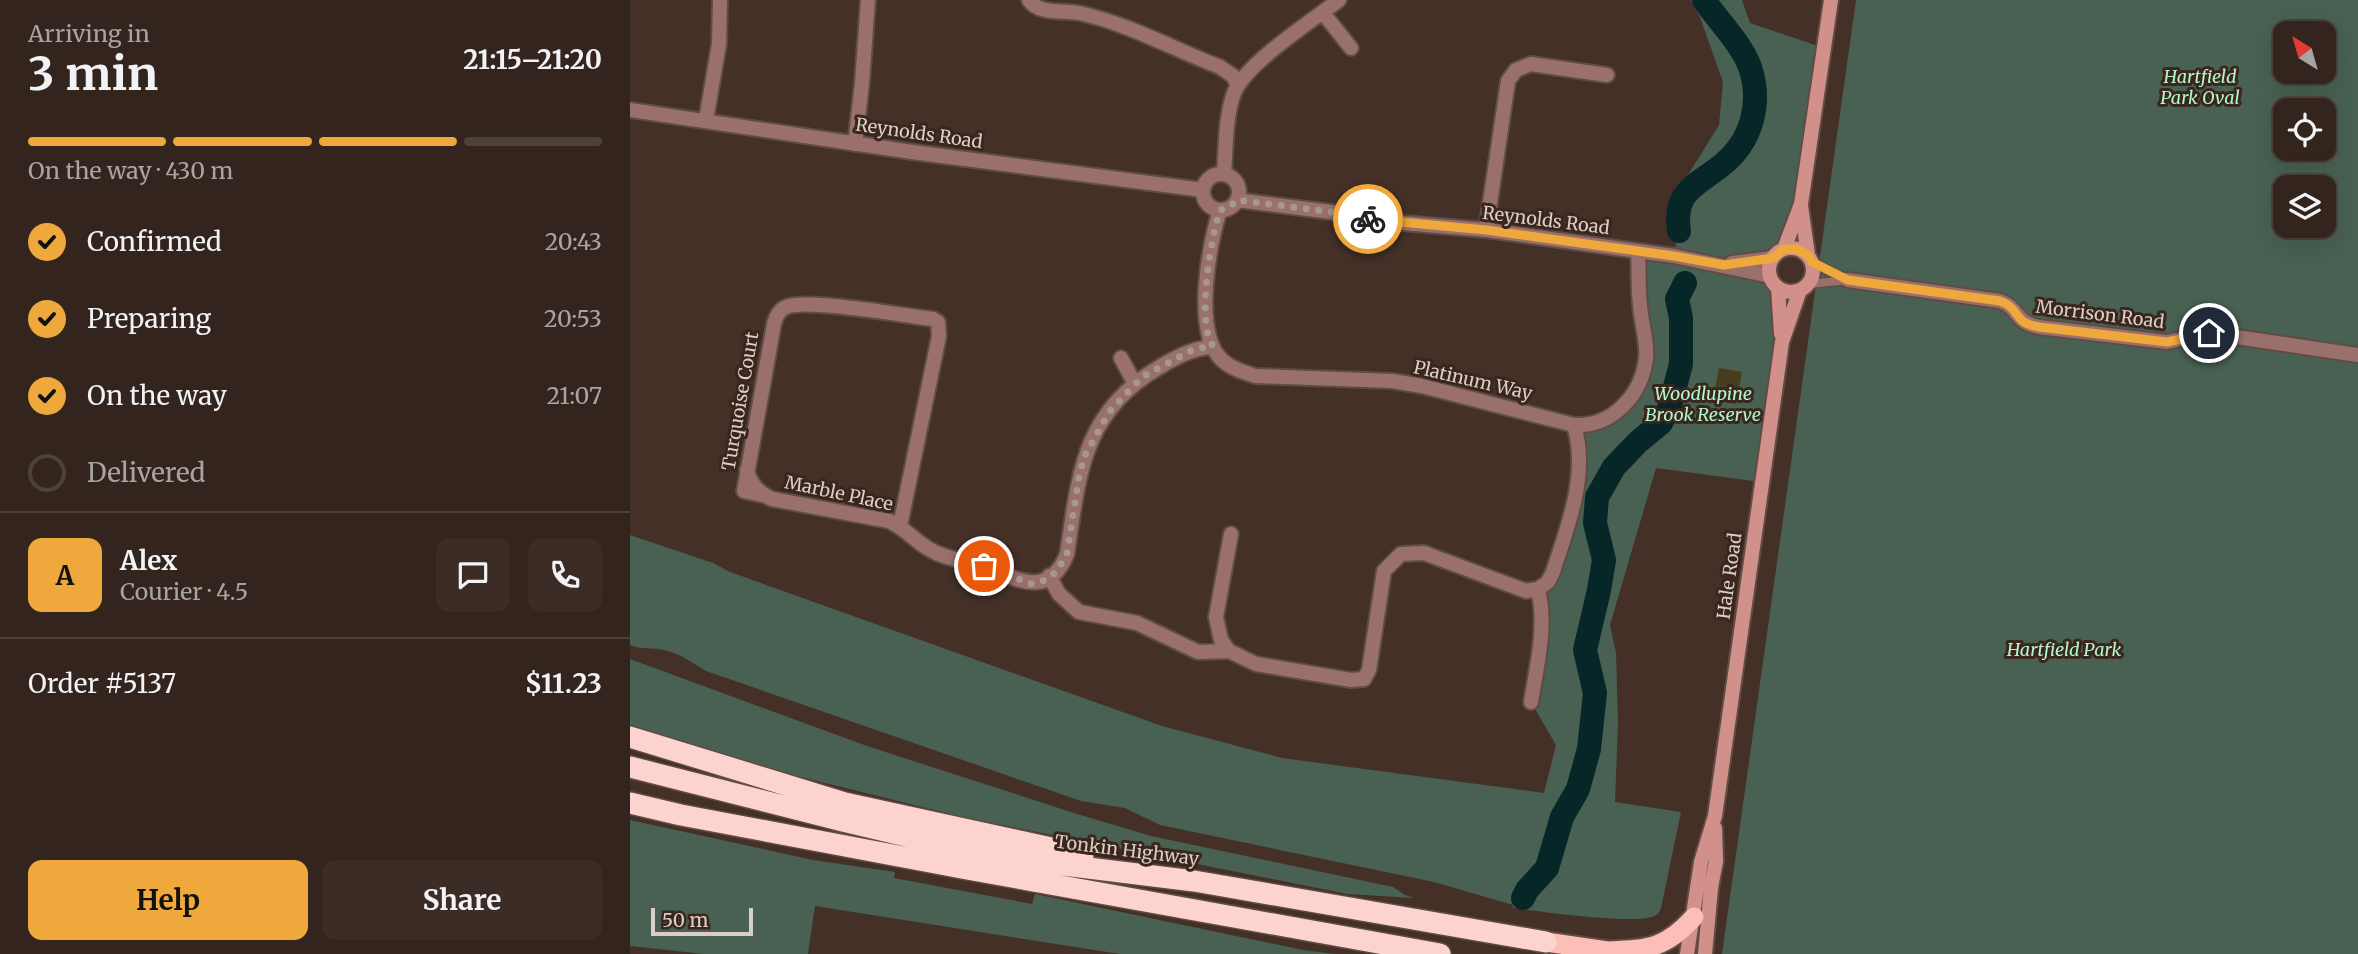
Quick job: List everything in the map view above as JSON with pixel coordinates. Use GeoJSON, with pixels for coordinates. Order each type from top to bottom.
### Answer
{"type":"FeatureCollection","features":[{"type":"Feature","properties":{"kind":"highway"},"geometry":{"type":"LineString","coordinates":[[630,737],[845,803],[1194,881]]}},
{"type":"Feature","properties":{"kind":"highway","name":"Tonkin Highway"},"geometry":{"type":"LineString","coordinates":[[630,767],[991,856],[1194,881],[1617,953],[1658,946],[1684,928],[1694,917]]}},
{"type":"Feature","properties":{"kind":"highway"},"geometry":{"type":"LineString","coordinates":[[630,803],[681,816],[953,867],[1440,954]]}},
{"type":"Feature","properties":{"kind":"main road"},"geometry":{"type":"LineString","coordinates":[[1801,204],[1813,269],[1804,287],[1785,291],[1774,282],[1770,267],[1801,204],[1831,0]]}},
{"type":"Feature","properties":{"kind":"main road"},"geometry":{"type":"LineString","coordinates":[[1779,253],[1797,249],[1810,258]]}},
{"type":"Feature","properties":{"kind":"main road","name":"Hale Road"},"geometry":{"type":"LineString","coordinates":[[1774,282],[1782,342]]}},
{"type":"Feature","properties":{"kind":"main road","name":"Hale Road"},"geometry":{"type":"LineString","coordinates":[[1687,954],[1701,862],[1715,816],[1782,342],[1804,287]]}},
{"type":"Feature","properties":{"kind":"main road","name":"Hale Road"},"geometry":{"type":"LineString","coordinates":[[1705,954],[1716,861],[1715,816]]}},
{"type":"Feature","properties":{"kind":"street"},"geometry":{"type":"LineString","coordinates":[[706,120],[719,44],[720,0]]}},
{"type":"Feature","properties":{"kind":"street"},"geometry":{"type":"LineString","coordinates":[[855,144],[863,83],[868,0]]}},
{"type":"Feature","properties":{"kind":"street"},"geometry":{"type":"LineString","coordinates":[[1030,0],[1034,6],[1041,9],[1113,21],[1220,67],[1233,76],[1238,85]]}},
{"type":"Feature","properties":{"kind":"street"},"geometry":{"type":"LineString","coordinates":[[1224,174],[1228,116],[1238,85],[1245,74],[1339,0]]}},
{"type":"Feature","properties":{"kind":"street"},"geometry":{"type":"LineString","coordinates":[[1323,13],[1351,48]]}},
{"type":"Feature","properties":{"kind":"street"},"geometry":{"type":"LineString","coordinates":[[1486,230],[1508,81],[1516,70],[1531,64],[1607,75]]}},
{"type":"Feature","properties":{"kind":"street","name":"Reynolds Road"},"geometry":{"type":"LineString","coordinates":[[630,110],[855,144],[1203,190]]}},
{"type":"Feature","properties":{"kind":"street"},"geometry":{"type":"LineString","coordinates":[[1224,174],[1234,179],[1237,184],[1237,200],[1230,207],[1220,210],[1209,206],[1203,190],[1208,179],[1224,174]]}},
{"type":"Feature","properties":{"kind":"street","name":"Reynolds Road"},"geometry":{"type":"LineString","coordinates":[[1237,200],[1391,222],[1486,230],[1638,251],[1724,265],[1774,282]]}},
{"type":"Feature","properties":{"kind":"street"},"geometry":{"type":"LineString","coordinates":[[1220,210],[1214,228],[1205,303],[1205,323],[1213,346],[1194,349],[1164,364],[1135,384],[1109,412],[1090,443],[1079,476],[1067,554],[1060,567],[1049,576],[1059,594],[1079,612],[1137,623],[1198,652],[1229,651],[1256,664],[1351,680],[1364,679],[1369,670],[1384,571],[1401,554],[1424,553],[1526,591],[1538,589],[1548,582],[1578,487],[1580,425],[1616,414],[1628,402],[1646,361],[1638,251]]}},
{"type":"Feature","properties":{"kind":"street","name":"Reynolds Road"},"geometry":{"type":"LineString","coordinates":[[1724,265],[1779,253]]}},
{"type":"Feature","properties":{"kind":"street","name":"Morrison Road"},"geometry":{"type":"LineString","coordinates":[[1848,280],[2000,301],[2011,306],[2024,324],[2042,328],[2167,342],[2209,333],[2358,355]]}},
{"type":"Feature","properties":{"kind":"street","name":"Turquoise Court"},"geometry":{"type":"LineString","coordinates":[[744,491],[774,324],[779,311],[787,306],[808,303],[933,319],[938,322],[939,336],[900,526]]}},
{"type":"Feature","properties":{"kind":"street","name":"Platinum Way"},"geometry":{"type":"LineString","coordinates":[[1213,346],[1221,359],[1238,370],[1255,376],[1392,381],[1423,386],[1580,425]]}},
{"type":"Feature","properties":{"kind":"street"},"geometry":{"type":"LineString","coordinates":[[1121,358],[1135,384]]}},
{"type":"Feature","properties":{"kind":"street","name":"Marble Place"},"geometry":{"type":"LineString","coordinates":[[747,470],[762,495]]}},
{"type":"Feature","properties":{"kind":"street","name":"Marble Place"},"geometry":{"type":"LineString","coordinates":[[744,491],[772,499],[889,521],[900,526],[927,549],[940,555],[974,563],[1027,583],[1040,582],[1049,576]]}},
{"type":"Feature","properties":{"kind":"street"},"geometry":{"type":"LineString","coordinates":[[1229,651],[1221,640],[1216,617],[1231,534]]}},
{"type":"Feature","properties":{"kind":"street"},"geometry":{"type":"LineString","coordinates":[[1531,702],[1543,609],[1538,589]]}},
{"type":"Feature","properties":{"kind":"lane","name":"Morrison Road"},"geometry":{"type":"LineString","coordinates":[[1810,258],[1848,280]]}},
{"type":"Feature","properties":{"kind":"lane","name":"Morrison Road"},"geometry":{"type":"LineString","coordinates":[[1804,287],[1848,280]]}},
{"type":"Feature","properties":{"kind":"green space","name":"Woodlupine Brook Reserve"},"geometry":{"type":"Polygon","coordinates":[[[1691,0],[1742,0],[1750,23],[1824,48],[1810,151],[1784,249],[1773,258],[1770,267],[1770,276],[1778,288],[1782,342],[1761,482],[1656,468],[1610,625],[1616,653],[1618,723],[1615,802],[1681,812],[1661,908],[1656,915],[1628,919],[1513,908],[1513,905],[1434,882],[1160,825],[1125,808],[1081,801],[706,671],[670,651],[630,645],[630,535],[1162,726],[1282,758],[1544,793],[1556,745],[1531,702],[1538,589],[1548,582],[1578,487],[1585,426],[1616,414],[1646,361],[1638,251],[1674,255],[1688,175],[1719,125],[1723,82],[1700,17],[1691,0]]]}},
{"type":"Feature","properties":{"kind":"green space","name":"Hartfield Park"},"geometry":{"type":"Polygon","coordinates":[[[1856,0],[2358,0],[2358,954],[1722,954],[1856,0]]]}},
{"type":"Feature","properties":{"kind":"green space"},"geometry":{"type":"Polygon","coordinates":[[[630,659],[867,746],[1074,813],[1151,836],[1393,887],[1414,898],[1347,894],[967,818],[699,752],[630,727],[630,659]]]}},
{"type":"Feature","properties":{"kind":"green space"},"geometry":{"type":"Polygon","coordinates":[[[630,820],[813,860],[895,872],[894,878],[1032,904],[1035,894],[1303,950],[1335,954],[1120,954],[815,906],[808,954],[704,954],[630,946],[630,820]]]}},
{"type":"Feature","properties":{"kind":"sand"},"geometry":{"type":"Polygon","coordinates":[[[1719,368],[1742,372],[1736,404],[1713,400],[1719,368]]]}},
{"type":"Feature","properties":{"kind":"waterway"},"geometry":{"type":"LineString","coordinates":[[1679,231],[1678,218],[1683,198],[1741,145],[1752,120],[1754,107],[1753,81],[1746,58],[1704,0]]}},
{"type":"Feature","properties":{"kind":"waterway"},"geometry":{"type":"LineString","coordinates":[[1523,898],[1547,868],[1562,817],[1578,789],[1589,749],[1595,693],[1585,650],[1604,560],[1595,523],[1597,497],[1614,467],[1661,423],[1670,406],[1681,364],[1681,318],[1677,299],[1685,283]]}},
{"type":"Feature","properties":{"kind":"way so far"},"geometry":{"type":"LineString","coordinates":[[984,566],[1032,584],[1045,580],[1056,572],[1067,554],[1084,457],[1109,412],[1142,377],[1194,349],[1213,346],[1209,342],[1205,323],[1205,303],[1214,228],[1220,210],[1230,207],[1237,200],[1368,219]]}},
{"type":"Feature","properties":{"kind":"route"},"geometry":{"type":"LineString","coordinates":[[1368,219],[1486,230],[1724,265],[1773,258],[1784,249],[1790,248],[1802,251],[1812,262],[1848,280],[2000,301],[2011,306],[2024,324],[2167,342],[2209,333]]}},
{"type":"Feature","properties":{"kind":"park label","name":"Hartfield Park Oval"},"geometry":{"type":"Point","coordinates":[2200,86]}}]}
